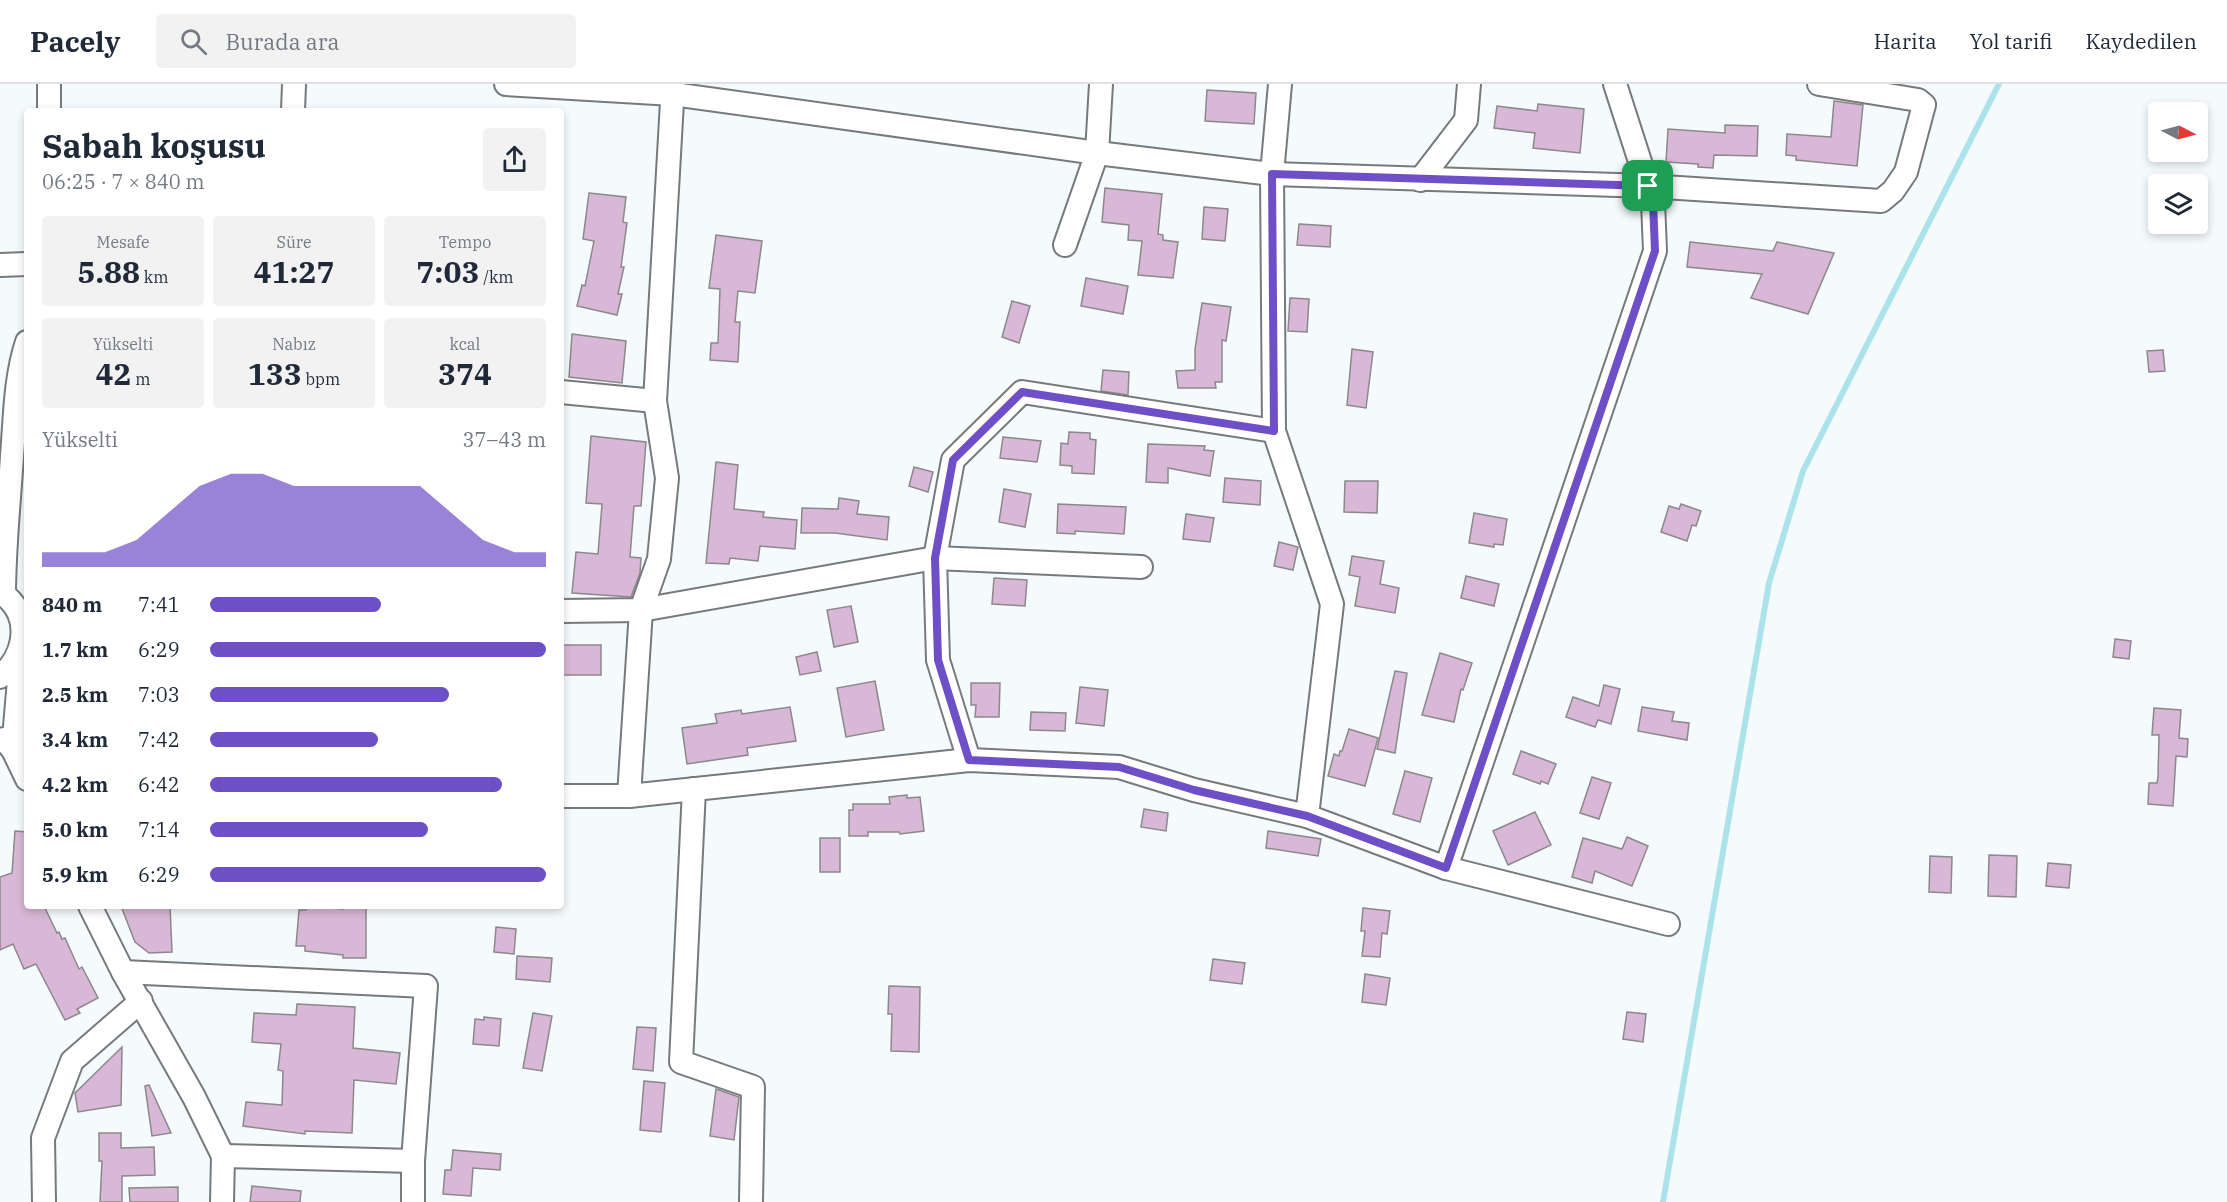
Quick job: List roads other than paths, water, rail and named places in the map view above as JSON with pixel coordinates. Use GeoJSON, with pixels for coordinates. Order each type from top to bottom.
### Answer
{"type":"FeatureCollection","features":[{"type":"Feature","properties":{"kind":"street"},"geometry":{"type":"LineString","coordinates":[[49,84],[49,108]]}},
{"type":"Feature","properties":{"kind":"street"},"geometry":{"type":"LineString","coordinates":[[293,108],[294,84]]}},
{"type":"Feature","properties":{"kind":"street"},"geometry":{"type":"LineString","coordinates":[[506,84],[673,89],[1097,153],[1272,174],[1648,186],[1881,201],[1893,191],[1906,172],[1923,105],[1918,100],[1819,84]]}},
{"type":"Feature","properties":{"kind":"street"},"geometry":{"type":"LineString","coordinates":[[1065,245],[1097,153],[1101,84]]}},
{"type":"Feature","properties":{"kind":"street"},"geometry":{"type":"LineString","coordinates":[[1280,84],[1272,174],[1274,431],[1332,604],[1307,816]]}},
{"type":"Feature","properties":{"kind":"street"},"geometry":{"type":"LineString","coordinates":[[1420,180],[1466,120],[1469,84]]}},
{"type":"Feature","properties":{"kind":"street"},"geometry":{"type":"LineString","coordinates":[[1446,868],[1655,251],[1653,202],[1615,84]]}},
{"type":"Feature","properties":{"kind":"street"},"geometry":{"type":"LineString","coordinates":[[629,796],[641,610],[658,559],[667,478],[655,401],[673,89]]}},
{"type":"Feature","properties":{"kind":"street"},"geometry":{"type":"LineString","coordinates":[[0,265],[24,264]]}},
{"type":"Feature","properties":{"kind":"street"},"geometry":{"type":"LineString","coordinates":[[24,350],[20,361],[20,435],[4,567],[11,600],[20,617],[23,631],[13,746],[24,772]]}},
{"type":"Feature","properties":{"kind":"street"},"geometry":{"type":"LineString","coordinates":[[969,760],[938,660],[935,558],[953,460],[1022,392],[1274,431]]}},
{"type":"Feature","properties":{"kind":"street"},"geometry":{"type":"LineString","coordinates":[[564,393],[655,401]]}},
{"type":"Feature","properties":{"kind":"street"},"geometry":{"type":"LineString","coordinates":[[564,611],[641,610],[935,558],[1141,567]]}},
{"type":"Feature","properties":{"kind":"street"},"geometry":{"type":"LineString","coordinates":[[0,677],[17,658],[22,645]]}},
{"type":"Feature","properties":{"kind":"street"},"geometry":{"type":"LineString","coordinates":[[564,796],[629,796],[969,760],[1119,767],[1194,790],[1307,816],[1446,868],[1668,924]]}},
{"type":"Feature","properties":{"kind":"street"},"geometry":{"type":"LineString","coordinates":[[694,789],[681,1062],[753,1087],[751,1202]]}},
{"type":"Feature","properties":{"kind":"street"},"geometry":{"type":"LineString","coordinates":[[92,909],[123,972],[194,1097],[223,1156],[222,1202]]}},
{"type":"Feature","properties":{"kind":"street"},"geometry":{"type":"LineString","coordinates":[[123,972],[426,986],[413,1161],[413,1202]]}},
{"type":"Feature","properties":{"kind":"street"},"geometry":{"type":"LineString","coordinates":[[45,1202],[42,1138],[72,1061],[141,1001]]}},
{"type":"Feature","properties":{"kind":"street"},"geometry":{"type":"LineString","coordinates":[[223,1156],[413,1161]]}},
{"type":"Feature","properties":{"kind":"waterway"},"geometry":{"type":"LineString","coordinates":[[1663,1202],[1769,583],[1803,471],[1999,84]]}}]}
